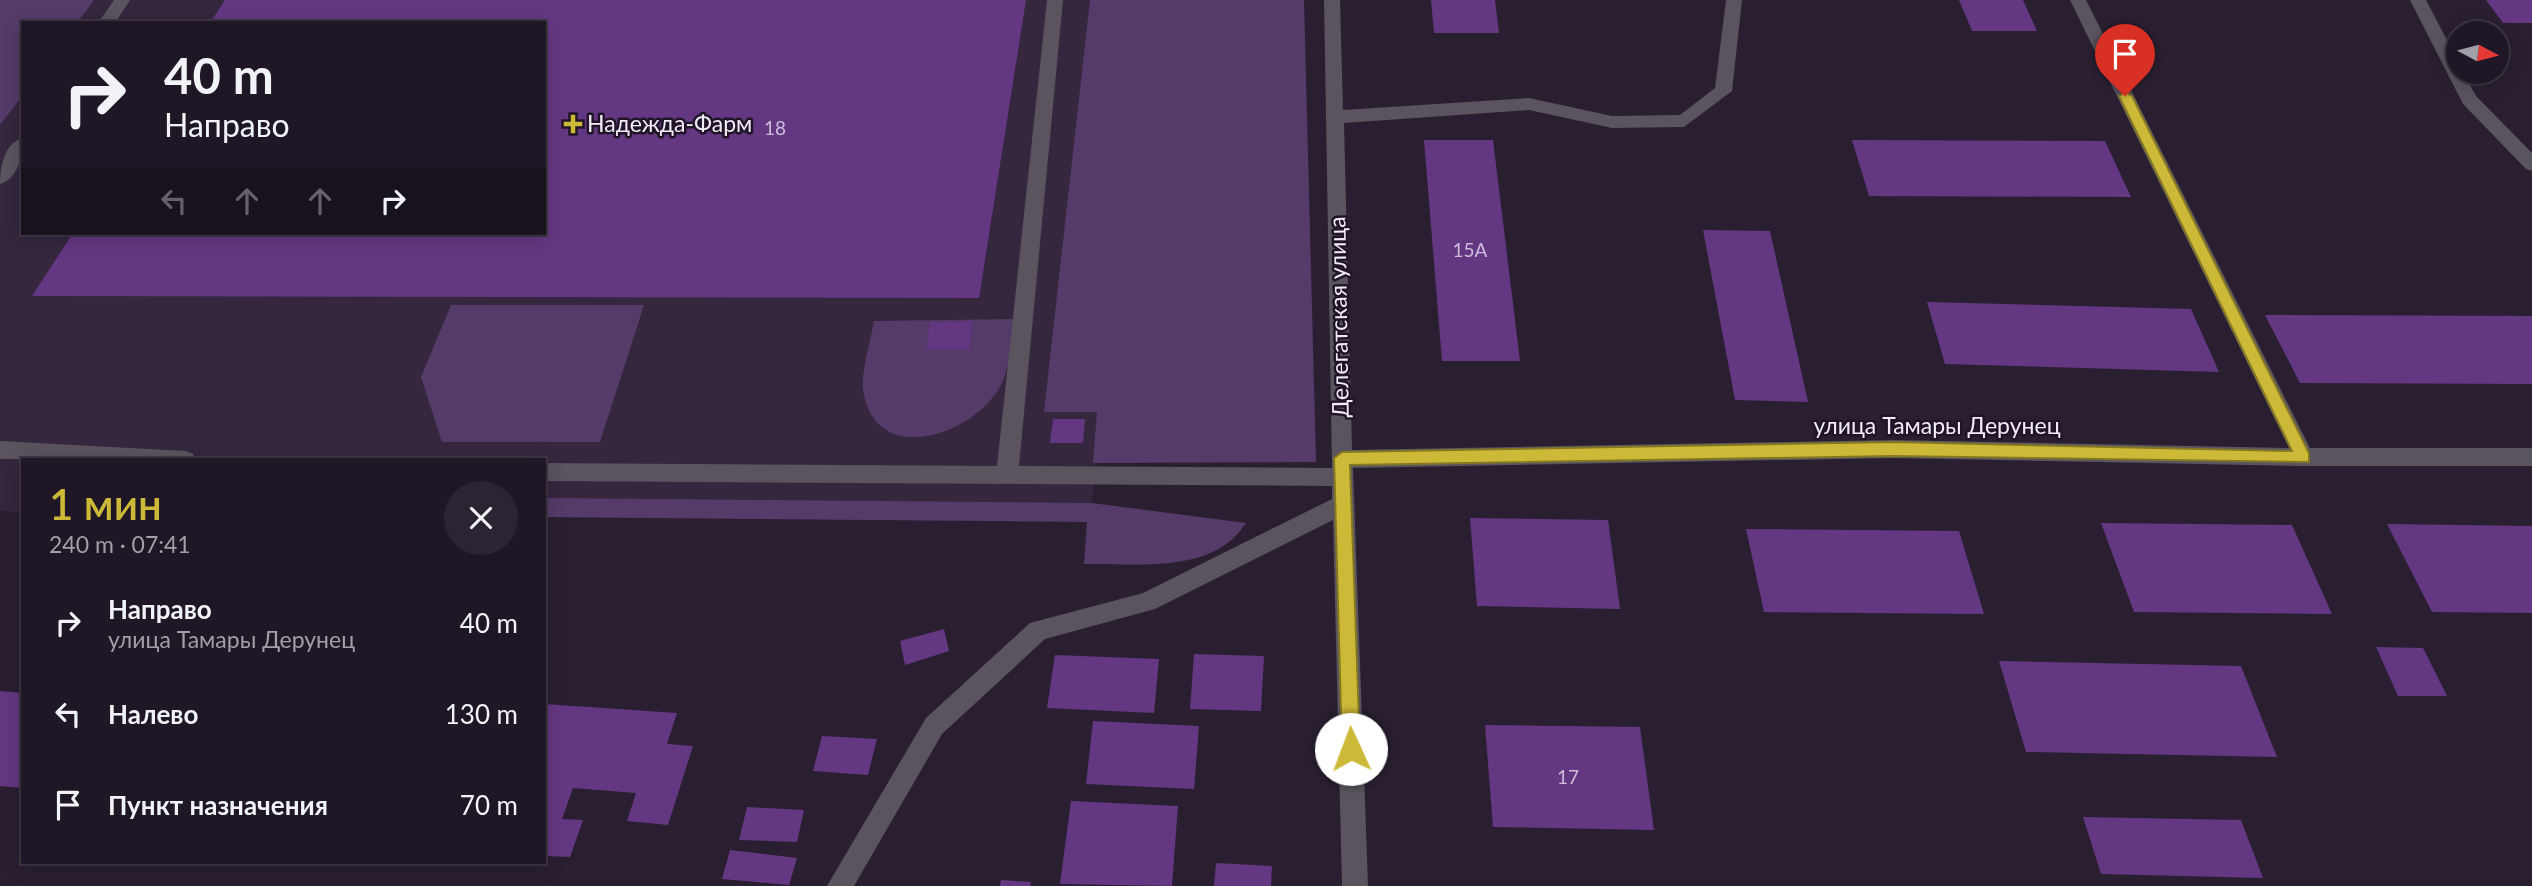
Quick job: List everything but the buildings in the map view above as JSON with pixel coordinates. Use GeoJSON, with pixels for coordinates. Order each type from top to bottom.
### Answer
{"type":"FeatureCollection","features":[{"type":"Feature","properties":{"kind":"street"},"geometry":{"type":"LineString","coordinates":[[107,21],[122,0]]}},
{"type":"Feature","properties":{"kind":"street"},"geometry":{"type":"LineString","coordinates":[[1007,475],[1055,0]]}},
{"type":"Feature","properties":{"kind":"street","name":"Делегатская улица"},"geometry":{"type":"LineString","coordinates":[[1332,0],[1342,468],[1355,886]]}},
{"type":"Feature","properties":{"kind":"street"},"geometry":{"type":"LineString","coordinates":[[1334,117],[1529,104],[1612,122],[1684,121],[1723,91],[1734,0]]}},
{"type":"Feature","properties":{"kind":"street"},"geometry":{"type":"LineString","coordinates":[[2078,0],[2304,457]]}},
{"type":"Feature","properties":{"kind":"street"},"geometry":{"type":"LineString","coordinates":[[2418,0],[2469,100],[2532,164]]}},
{"type":"Feature","properties":{"kind":"street"},"geometry":{"type":"LineString","coordinates":[[0,177],[21,147]]}},
{"type":"Feature","properties":{"kind":"street","name":"улица Тамары Дерунец"},"geometry":{"type":"LineString","coordinates":[[546,472],[1007,475],[1342,468],[1893,449],[2304,457],[2532,457]]}},
{"type":"Feature","properties":{"kind":"street"},"geometry":{"type":"LineString","coordinates":[[0,450],[149,458]]}},
{"type":"Feature","properties":{"kind":"street"},"geometry":{"type":"LineString","coordinates":[[840,886],[934,726],[1038,631],[1147,602],[1343,504]]}},
{"type":"Feature","properties":{"kind":"shaded area"},"geometry":{"type":"Polygon","coordinates":[[[0,0],[94,0],[78,21],[21,21],[21,98],[0,125],[0,0]]]}},
{"type":"Feature","properties":{"kind":"shaded area"},"geometry":{"type":"Polygon","coordinates":[[[9,0],[1132,0],[1092,503],[1088,522],[546,517],[546,458],[21,458],[21,512],[0,511],[0,12],[9,0]]]}},
{"type":"Feature","properties":{"kind":"shaded area"},"geometry":{"type":"Polygon","coordinates":[[[1090,0],[1304,0],[1316,462],[1093,463],[1097,412],[1044,412],[1090,0]]]}},
{"type":"Feature","properties":{"kind":"shaded area"},"geometry":{"type":"Polygon","coordinates":[[[451,305],[644,305],[600,442],[442,442],[421,377],[451,305]]]}},
{"type":"Feature","properties":{"kind":"shaded area"},"geometry":{"type":"Polygon","coordinates":[[[1013,319],[1004,380],[987,404],[968,419],[947,430],[925,436],[904,436],[885,429],[871,414],[863,389],[874,321],[1013,319]],[[973,321],[930,322],[927,349],[970,349],[973,321]]]}},
{"type":"Feature","properties":{"kind":"shaded area"},"geometry":{"type":"Polygon","coordinates":[[[546,498],[1092,503],[1246,523],[1232,540],[1194,559],[1173,563],[1084,564],[1087,522],[546,517],[546,498]]]}},
{"type":"Feature","properties":{"kind":"place","name":"Надежда-Фарм"},"geometry":{"type":"Point","coordinates":[573,124]}},
{"type":"Feature","properties":{"kind":"route"},"geometry":{"type":"LineString","coordinates":[[1351,749],[1342,458],[1893,449],[2304,457],[2125,96]]}}]}
